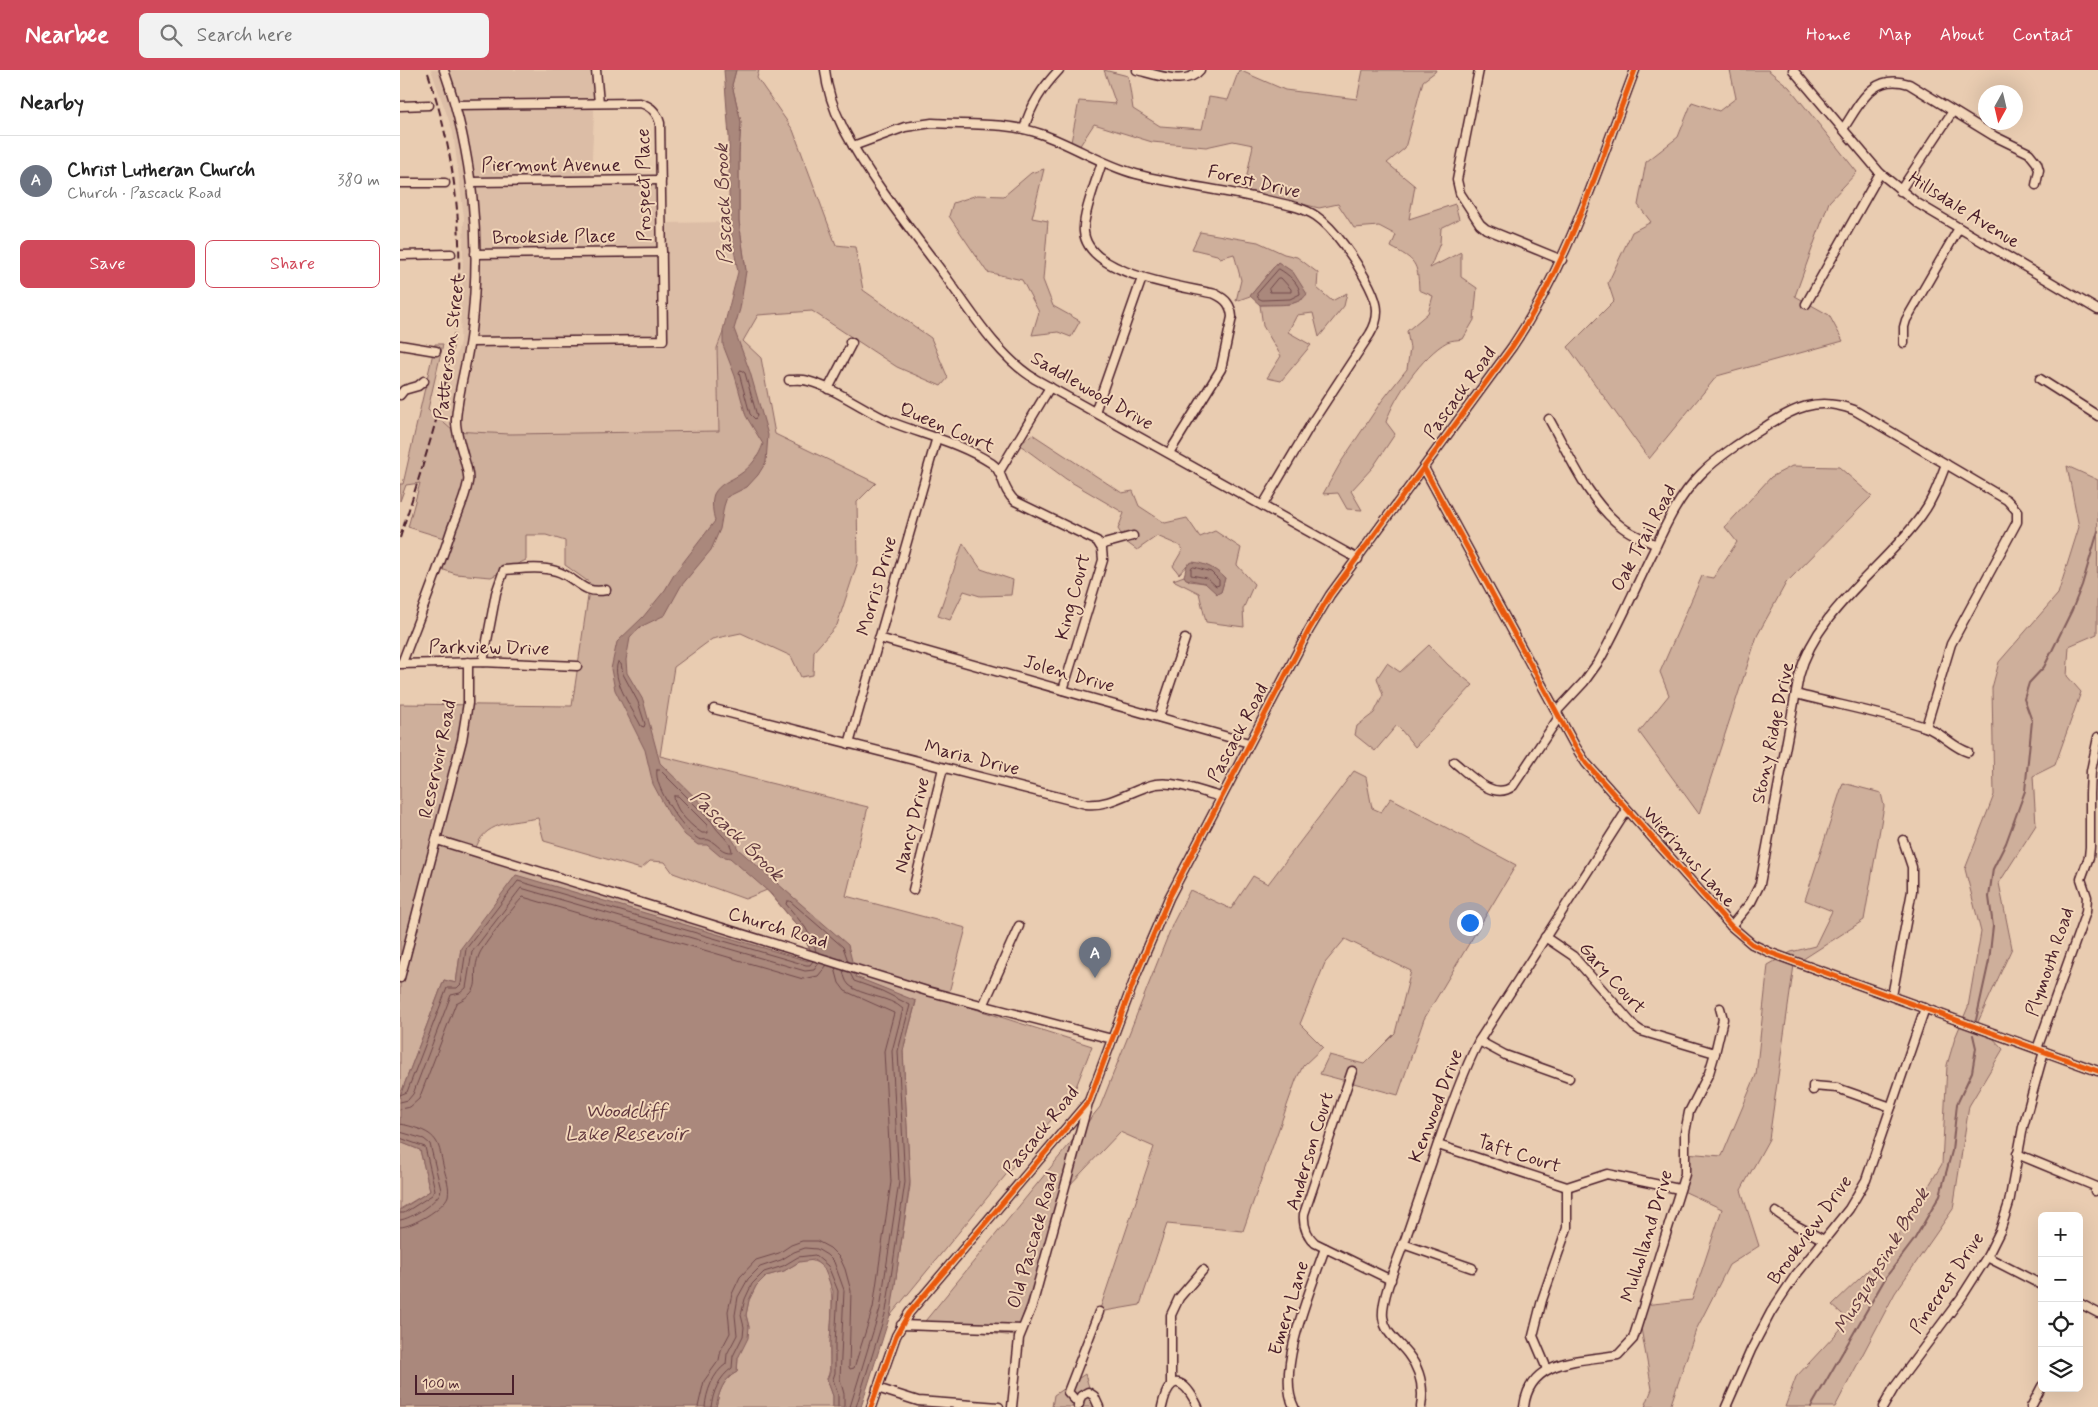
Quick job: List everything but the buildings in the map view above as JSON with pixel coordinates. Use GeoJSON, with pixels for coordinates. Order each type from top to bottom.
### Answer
{"type":"FeatureCollection","features":[{"type":"Feature","properties":{"kind":"street","name":"Patterson Street"},"geometry":{"type":"LineString","coordinates":[[401,663],[469,480],[459,444],[456,422],[458,399],[470,342],[474,304],[475,254],[471,182],[456,105],[444,70]]}},
{"type":"Feature","properties":{"kind":"street"},"geometry":{"type":"LineString","coordinates":[[596,70],[599,103]]}},
{"type":"Feature","properties":{"kind":"street","name":"Saddlewood Drive"},"geometry":{"type":"LineString","coordinates":[[825,70],[836,112],[854,146],[894,207],[996,342],[1019,368],[1358,559]]}},
{"type":"Feature","properties":{"kind":"street"},"geometry":{"type":"LineString","coordinates":[[1024,130],[1028,115],[1038,95],[1059,70]]}},
{"type":"Feature","properties":{"kind":"street"},"geometry":{"type":"LineString","coordinates":[[1137,70],[1182,79],[1192,78],[1200,70]]}},
{"type":"Feature","properties":{"kind":"street"},"geometry":{"type":"LineString","coordinates":[[1479,70],[1457,180],[1460,193],[1475,219],[1486,229],[1562,260]]}},
{"type":"Feature","properties":{"kind":"street","name":"Pascack Road"},"geometry":{"type":"LineString","coordinates":[[872,1407],[901,1325],[924,1294],[1089,1101],[1152,935],[1249,743],[1319,612],[1521,334],[1536,310],[1562,260],[1635,70]]}},
{"type":"Feature","properties":{"kind":"street","name":"Hillsdale Avenue"},"geometry":{"type":"LineString","coordinates":[[1793,70],[1880,173],[1900,191],[2098,310]]}},
{"type":"Feature","properties":{"kind":"street"},"geometry":{"type":"LineString","coordinates":[[1843,129],[1868,93],[1879,84],[1893,80],[1909,84],[2033,157],[2039,170],[2036,185]]}},
{"type":"Feature","properties":{"kind":"street","name":"Prospect Place"},"geometry":{"type":"LineString","coordinates":[[456,105],[640,103],[646,104],[655,112],[660,124],[663,340],[470,342]]}},
{"type":"Feature","properties":{"kind":"street"},"geometry":{"type":"LineString","coordinates":[[400,106],[429,105]]}},
{"type":"Feature","properties":{"kind":"street"},"geometry":{"type":"LineString","coordinates":[[1900,191],[1953,111]]}},
{"type":"Feature","properties":{"kind":"street","name":"Forest Drive"},"geometry":{"type":"LineString","coordinates":[[854,146],[905,127],[926,124],[1024,130],[1056,140],[1102,162],[1134,174],[1224,190],[1306,211],[1330,229],[1359,266],[1376,297],[1378,311],[1374,327],[1311,424],[1263,506]]}},
{"type":"Feature","properties":{"kind":"street"},"geometry":{"type":"LineString","coordinates":[[1102,162],[1084,223],[1085,238],[1092,252],[1142,278],[1216,294],[1230,305],[1232,318],[1221,369],[1169,453]]}},
{"type":"Feature","properties":{"kind":"street"},"geometry":{"type":"LineString","coordinates":[[1806,304],[1880,173]]}},
{"type":"Feature","properties":{"kind":"street","name":"Piermont Avenue"},"geometry":{"type":"LineString","coordinates":[[471,182],[661,180]]}},
{"type":"Feature","properties":{"kind":"street"},"geometry":{"type":"LineString","coordinates":[[400,183],[445,183]]}},
{"type":"Feature","properties":{"kind":"street"},"geometry":{"type":"LineString","coordinates":[[1904,343],[1906,320],[1959,228]]}},
{"type":"Feature","properties":{"kind":"street","name":"Brookside Place"},"geometry":{"type":"LineString","coordinates":[[475,254],[662,252]]}},
{"type":"Feature","properties":{"kind":"street"},"geometry":{"type":"LineString","coordinates":[[400,255],[451,254]]}},
{"type":"Feature","properties":{"kind":"street"},"geometry":{"type":"LineString","coordinates":[[1095,412],[1142,278]]}},
{"type":"Feature","properties":{"kind":"street"},"geometry":{"type":"LineString","coordinates":[[828,389],[852,343],[850,342]]}},
{"type":"Feature","properties":{"kind":"street"},"geometry":{"type":"LineString","coordinates":[[400,345],[436,351]]}},
{"type":"Feature","properties":{"kind":"street"},"geometry":{"type":"LineString","coordinates":[[2040,379],[2098,416]]}},
{"type":"Feature","properties":{"kind":"street","name":"Queen Court"},"geometry":{"type":"LineString","coordinates":[[789,380],[807,380],[876,415],[936,437],[991,463],[1000,472],[1005,489],[1015,500],[1093,538],[1100,545]]}},
{"type":"Feature","properties":{"kind":"street"},"geometry":{"type":"LineString","coordinates":[[400,396],[404,390],[418,386],[424,381]]}},
{"type":"Feature","properties":{"kind":"street"},"geometry":{"type":"LineString","coordinates":[[1000,472],[1050,387]]}},
{"type":"Feature","properties":{"kind":"street","name":"Oak Trail Road"},"geometry":{"type":"LineString","coordinates":[[1454,762],[1492,790],[1503,791],[1508,789],[1558,714],[1599,661],[1679,501],[1701,474],[1715,461],[1744,441],[1801,407],[1822,403],[1854,410],[2007,500],[2017,511],[2016,522],[1951,644],[1926,727]]}},
{"type":"Feature","properties":{"kind":"street"},"geometry":{"type":"LineString","coordinates":[[1549,419],[1586,486],[1605,511],[1623,528],[1656,545]]}},
{"type":"Feature","properties":{"kind":"street","name":"Morris Drive"},"geometry":{"type":"LineString","coordinates":[[849,744],[936,437]]}},
{"type":"Feature","properties":{"kind":"street","name":"Stony Ridge Drive"},"geometry":{"type":"LineString","coordinates":[[1731,926],[1751,902],[1760,884],[1803,662],[1816,636],[1922,515],[1937,487],[1946,464]]}},
{"type":"Feature","properties":{"kind":"street","name":"Wierimus Lane"},"geometry":{"type":"LineString","coordinates":[[1424,468],[1586,763],[1731,926],[1745,939],[1761,949],[2098,1071]]}},
{"type":"Feature","properties":{"kind":"street","name":"King Court"},"geometry":{"type":"LineString","coordinates":[[1063,690],[1103,560],[1100,545],[1133,536]]}},
{"type":"Feature","properties":{"kind":"street"},"geometry":{"type":"LineString","coordinates":[[482,662],[496,593],[504,570],[552,570],[565,574],[587,590],[597,592],[606,590]]}},
{"type":"Feature","properties":{"kind":"street","name":"Jolen Drive"},"geometry":{"type":"LineString","coordinates":[[879,638],[1249,743]]}},
{"type":"Feature","properties":{"kind":"street"},"geometry":{"type":"LineString","coordinates":[[1159,717],[1185,639]]}},
{"type":"Feature","properties":{"kind":"street","name":"Reservoir Road"},"geometry":{"type":"LineString","coordinates":[[400,978],[465,726],[469,685],[468,662]]}},
{"type":"Feature","properties":{"kind":"street","name":"Parkview Drive"},"geometry":{"type":"LineString","coordinates":[[401,663],[482,662],[577,666]]}},
{"type":"Feature","properties":{"kind":"street"},"geometry":{"type":"LineString","coordinates":[[1796,694],[1926,727],[1944,736],[1959,749],[1968,752]]}},
{"type":"Feature","properties":{"kind":"street","name":"Maria Drive"},"geometry":{"type":"LineString","coordinates":[[714,710],[1089,804],[1105,803],[1148,787],[1165,784],[1221,797]]}},
{"type":"Feature","properties":{"kind":"street","name":"Plymouth Road"},"geometry":{"type":"LineString","coordinates":[[2040,1050],[2086,912],[2087,897],[2081,879],[2094,833],[2090,794],[2098,738]]}},
{"type":"Feature","properties":{"kind":"street","name":"Nancy Drive"},"geometry":{"type":"LineString","coordinates":[[913,890],[943,768]]}},
{"type":"Feature","properties":{"kind":"street","name":"Kenwood Drive"},"geometry":{"type":"LineString","coordinates":[[1421,1407],[1422,1390],[1418,1370],[1407,1353],[1390,1334],[1383,1318],[1384,1302],[1391,1280],[1464,1071],[1479,1041],[1627,810]]}},
{"type":"Feature","properties":{"kind":"street","name":"Church Road"},"geometry":{"type":"LineString","coordinates":[[437,840],[927,991],[1112,1039]]}},
{"type":"Feature","properties":{"kind":"street"},"geometry":{"type":"LineString","coordinates":[[1892,996],[1912,891],[1912,867],[1903,840]]}},
{"type":"Feature","properties":{"kind":"street"},"geometry":{"type":"LineString","coordinates":[[984,1006],[1019,926]]}},
{"type":"Feature","properties":{"kind":"street","name":"Gary Court"},"geometry":{"type":"LineString","coordinates":[[1545,937],[1573,956],[1640,1032],[1715,1053]]}},
{"type":"Feature","properties":{"kind":"street","name":"Mulholland Drive"},"geometry":{"type":"LineString","coordinates":[[1524,1407],[1525,1396],[1531,1384],[1547,1369],[1556,1364],[1618,1355],[1633,1339],[1684,1174],[1685,1133],[1689,1112],[1709,1072],[1715,1053],[1723,1019],[1720,1008]]}},
{"type":"Feature","properties":{"kind":"street","name":"Brookview Drive"},"geometry":{"type":"LineString","coordinates":[[1726,1407],[1751,1350],[1771,1312],[1791,1282],[1858,1196],[1868,1175],[1925,1008]]}},
{"type":"Feature","properties":{"kind":"street"},"geometry":{"type":"LineString","coordinates":[[1479,1041],[1512,1058],[1569,1078]]}},
{"type":"Feature","properties":{"kind":"street","name":"Pinecrest Drive"},"geometry":{"type":"LineString","coordinates":[[1883,1407],[1894,1388],[1961,1298],[1987,1257],[2006,1217],[2017,1154],[2040,1050]]}},
{"type":"Feature","properties":{"kind":"street","name":"Anderson Court"},"geometry":{"type":"LineString","coordinates":[[1352,1071],[1304,1214],[1306,1232],[1315,1243],[1391,1280]]}},
{"type":"Feature","properties":{"kind":"street"},"geometry":{"type":"LineString","coordinates":[[1813,1090],[1813,1086],[1837,1088],[1892,1107]]}},
{"type":"Feature","properties":{"kind":"street","name":"Old Pascack Road"},"geometry":{"type":"LineString","coordinates":[[901,1325],[1022,1329],[1032,1306],[1089,1101]]}},
{"type":"Feature","properties":{"kind":"street","name":"Taft Court"},"geometry":{"type":"LineString","coordinates":[[1438,1145],[1567,1187],[1607,1174],[1679,1189]]}},
{"type":"Feature","properties":{"kind":"street"},"geometry":{"type":"LineString","coordinates":[[2017,1154],[2097,1187],[2096,1191]]}},
{"type":"Feature","properties":{"kind":"street"},"geometry":{"type":"LineString","coordinates":[[1547,1369],[1533,1336],[1542,1300],[1567,1228],[1567,1187]]}},
{"type":"Feature","properties":{"kind":"street"},"geometry":{"type":"LineString","coordinates":[[1776,1212],[1795,1226],[1824,1240]]}},
{"type":"Feature","properties":{"kind":"street"},"geometry":{"type":"LineString","coordinates":[[1404,1244],[1472,1268]]}},
{"type":"Feature","properties":{"kind":"street","name":"Emery Lane"},"geometry":{"type":"LineString","coordinates":[[1294,1407],[1288,1382],[1292,1348],[1325,1248]]}},
{"type":"Feature","properties":{"kind":"street"},"geometry":{"type":"LineString","coordinates":[[1987,1257],[2038,1283]]}},
{"type":"Feature","properties":{"kind":"street"},"geometry":{"type":"LineString","coordinates":[[1171,1385],[1171,1315],[1179,1298],[1203,1270]]}},
{"type":"Feature","properties":{"kind":"street"},"geometry":{"type":"LineString","coordinates":[[2083,1308],[2098,1313]]}},
{"type":"Feature","properties":{"kind":"street"},"geometry":{"type":"LineString","coordinates":[[1078,1406],[1068,1392],[1099,1312]]}},
{"type":"Feature","properties":{"kind":"street"},"geometry":{"type":"LineString","coordinates":[[1012,1407],[1019,1338],[1022,1329]]}},
{"type":"Feature","properties":{"kind":"street"},"geometry":{"type":"LineString","coordinates":[[1162,1407],[1165,1391],[1171,1385],[1179,1384],[1188,1388],[1198,1407]]}},
{"type":"Feature","properties":{"kind":"street"},"geometry":{"type":"LineString","coordinates":[[878,1388],[918,1401],[999,1407]]}},
{"type":"Feature","properties":{"kind":"street"},"geometry":{"type":"LineString","coordinates":[[1078,1406],[1081,1396],[1088,1392],[1094,1396],[1099,1407]]}},
{"type":"Feature","properties":{"kind":"street"},"geometry":{"type":"LineString","coordinates":[[2031,1407],[2039,1392]]}},
{"type":"Feature","properties":{"kind":"shaded area"},"geometry":{"type":"Polygon","coordinates":[[[431,70],[596,70],[591,179],[662,180],[664,223],[729,222],[738,272],[717,348],[719,431],[510,434],[453,431],[438,418],[460,342],[464,217],[453,132],[431,70]]]}},
{"type":"Feature","properties":{"kind":"shaded area"},"geometry":{"type":"Polygon","coordinates":[[[736,70],[759,70],[757,78],[793,130],[836,245],[855,247],[863,290],[931,338],[948,378],[941,386],[897,367],[812,311],[758,315],[743,341],[761,358],[775,434],[876,483],[857,502],[858,561],[837,625],[814,651],[813,675],[801,677],[791,656],[741,633],[712,639],[674,667],[660,756],[868,807],[846,896],[966,928],[947,1000],[1092,1046],[1074,1092],[890,1316],[910,1186],[903,1051],[916,1002],[461,948],[456,983],[444,980],[400,1096],[400,704],[572,706],[590,583],[565,565],[565,541],[546,535],[526,535],[526,560],[491,577],[456,574],[438,568],[450,540],[408,527],[420,483],[406,485],[400,501],[400,484],[403,484],[435,344],[443,344],[428,409],[453,431],[510,434],[719,431],[717,348],[746,271],[739,221],[741,122],[732,85],[736,70]],[[538,818],[500,825],[492,829],[479,841],[475,851],[811,952],[800,929],[767,890],[745,899],[673,873],[665,862],[650,861],[641,869],[544,841],[538,818]]]}},
{"type":"Feature","properties":{"kind":"shaded area"},"geometry":{"type":"Polygon","coordinates":[[[1104,70],[1128,76],[1133,109],[1160,126],[1202,129],[1209,97],[1228,100],[1239,70],[1285,90],[1357,99],[1363,70],[1436,70],[1423,81],[1405,148],[1387,163],[1415,186],[1409,219],[1455,204],[1459,219],[1441,228],[1440,243],[1430,268],[1461,252],[1461,277],[1477,288],[1474,320],[1463,339],[1447,342],[1428,356],[1402,389],[1386,422],[1395,434],[1373,467],[1351,491],[1362,510],[1347,509],[1338,493],[1323,494],[1341,462],[1381,402],[1407,369],[1410,348],[1407,331],[1428,313],[1433,296],[1419,290],[1418,273],[1414,263],[1391,247],[1396,235],[1379,226],[1354,228],[1338,204],[1319,208],[1244,190],[1253,145],[1233,141],[1206,147],[1152,142],[1094,124],[1079,147],[1071,142],[1079,101],[1116,104],[1104,70]]]}},
{"type":"Feature","properties":{"kind":"shaded area"},"geometry":{"type":"Polygon","coordinates":[[[1730,70],[1768,70],[1789,87],[1857,172],[1829,202],[1795,296],[1829,315],[1843,341],[1717,376],[1649,459],[1568,347],[1614,301],[1608,283],[1632,232],[1651,222],[1638,205],[1646,162],[1678,137],[1692,102],[1719,111],[1736,98],[1730,70]]]}},
{"type":"Feature","properties":{"kind":"shaded area"},"geometry":{"type":"Polygon","coordinates":[[[1044,169],[1032,218],[1048,221],[1043,280],[1053,306],[1080,321],[1071,337],[1058,332],[1032,335],[1039,312],[1022,280],[987,272],[949,216],[953,203],[977,195],[1004,196],[1031,173],[1044,169]]]}},
{"type":"Feature","properties":{"kind":"shaded area"},"geometry":{"type":"Polygon","coordinates":[[[1200,232],[1258,242],[1284,254],[1297,257],[1318,273],[1317,288],[1332,301],[1347,293],[1344,306],[1319,337],[1313,313],[1297,315],[1288,332],[1311,345],[1281,381],[1267,378],[1281,356],[1263,326],[1260,305],[1291,304],[1303,299],[1278,262],[1250,296],[1236,301],[1241,280],[1234,254],[1220,258],[1217,255],[1192,249],[1200,232]]]}},
{"type":"Feature","properties":{"kind":"shaded area"},"geometry":{"type":"Polygon","coordinates":[[[1032,434],[1122,493],[1133,491],[1139,506],[1165,523],[1187,518],[1200,537],[1215,531],[1241,548],[1237,565],[1254,584],[1243,609],[1244,627],[1206,622],[1199,593],[1173,580],[1184,576],[1189,581],[1205,583],[1221,592],[1225,578],[1187,565],[1179,574],[1173,566],[1183,549],[1157,536],[1137,550],[1126,542],[1118,529],[1124,513],[1066,479],[1020,445],[1032,434]]]}},
{"type":"Feature","properties":{"kind":"shaded area"},"geometry":{"type":"Polygon","coordinates":[[[1792,466],[1839,467],[1872,496],[1786,583],[1757,636],[1699,814],[1639,732],[1669,695],[1660,672],[1702,576],[1713,578],[1737,542],[1725,527],[1771,477],[1792,466]]]}},
{"type":"Feature","properties":{"kind":"shaded area"},"geometry":{"type":"Polygon","coordinates":[[[2067,466],[2098,480],[2097,634],[2069,646],[2067,676],[2081,692],[2055,765],[2033,776],[2036,825],[1999,883],[2012,948],[1978,1022],[2003,1049],[1969,1106],[1953,1209],[1895,1293],[1835,1407],[1785,1407],[1796,1377],[1849,1320],[1832,1305],[1891,1248],[1942,1164],[1947,1065],[1955,1038],[1968,1007],[1981,932],[1965,869],[1994,795],[1992,688],[1999,662],[2058,594],[2079,527],[2067,466]]]}},
{"type":"Feature","properties":{"kind":"shaded area"},"geometry":{"type":"Polygon","coordinates":[[[963,543],[981,569],[1013,580],[1011,595],[980,596],[964,591],[950,620],[938,616],[963,543]]]}},
{"type":"Feature","properties":{"kind":"shaded area"},"geometry":{"type":"Polygon","coordinates":[[[1429,645],[1448,665],[1473,685],[1415,747],[1397,725],[1375,751],[1355,735],[1357,726],[1374,713],[1383,695],[1377,678],[1387,663],[1400,672],[1429,645]]]}},
{"type":"Feature","properties":{"kind":"shaded area"},"geometry":{"type":"Polygon","coordinates":[[[1354,771],[1366,777],[1372,808],[1381,812],[1391,798],[1516,865],[1424,1019],[1398,1095],[1320,1074],[1329,1055],[1364,1064],[1395,1033],[1411,971],[1345,939],[1325,963],[1300,1024],[1323,1047],[1303,1066],[1296,1080],[1243,1231],[1167,1224],[1140,1305],[1099,1312],[1154,1147],[1120,1132],[1066,1189],[1016,1336],[921,1326],[1100,1107],[1173,923],[1190,890],[1231,909],[1253,876],[1268,884],[1354,771]]]}},
{"type":"Feature","properties":{"kind":"shaded area"},"geometry":{"type":"Polygon","coordinates":[[[1843,783],[1881,793],[1884,806],[1864,920],[1794,965],[1769,1139],[1741,1190],[1759,1246],[1729,1265],[1696,1330],[1670,1407],[1645,1407],[1652,1389],[1639,1317],[1643,1305],[1692,1300],[1722,1209],[1679,1189],[1685,1153],[1722,1156],[1756,1075],[1768,965],[1791,952],[1815,946],[1832,911],[1805,900],[1843,783]]]}},
{"type":"Feature","properties":{"kind":"shaded area"},"geometry":{"type":"Polygon","coordinates":[[[400,1142],[420,1150],[430,1191],[400,1209],[400,1142]]]}},
{"type":"Feature","properties":{"kind":"shaded area"},"geometry":{"type":"Polygon","coordinates":[[[806,1260],[817,1263],[825,1270],[832,1294],[830,1366],[827,1379],[833,1396],[833,1407],[716,1407],[722,1386],[728,1378],[737,1372],[738,1358],[749,1327],[746,1315],[749,1300],[756,1286],[766,1276],[784,1271],[806,1260]]]}},
{"type":"Feature","properties":{"kind":"shaded area"},"geometry":{"type":"Polygon","coordinates":[[[1085,1374],[1095,1407],[1052,1407],[1054,1395],[1085,1374]]]}},
{"type":"Feature","properties":{"kind":"water","name":"Woodcliff Lake Resevoir"},"geometry":{"type":"Polygon","coordinates":[[[724,70],[736,70],[732,85],[741,122],[739,221],[746,271],[740,309],[734,329],[750,372],[768,435],[766,462],[747,487],[727,497],[720,529],[711,550],[681,586],[665,615],[640,627],[630,638],[626,660],[627,673],[643,700],[660,763],[717,819],[738,849],[848,945],[856,977],[916,1001],[903,1051],[910,1182],[891,1312],[861,1407],[833,1407],[833,1396],[827,1379],[830,1372],[833,1291],[824,1268],[814,1260],[799,1262],[784,1271],[766,1276],[756,1286],[749,1300],[746,1315],[749,1327],[748,1338],[738,1358],[737,1372],[728,1378],[722,1386],[716,1407],[400,1407],[400,1210],[430,1191],[420,1150],[400,1142],[400,1096],[444,980],[456,983],[461,948],[516,875],[808,961],[811,952],[800,929],[771,894],[730,858],[720,856],[707,845],[698,845],[685,835],[669,814],[653,784],[645,750],[615,690],[611,669],[617,642],[643,617],[665,590],[675,573],[715,521],[713,500],[716,490],[751,465],[763,444],[746,416],[735,376],[723,345],[723,330],[738,272],[729,222],[729,137],[724,70]]]}},
{"type":"Feature","properties":{"kind":"water"},"geometry":{"type":"Polygon","coordinates":[[[1278,262],[1293,272],[1307,294],[1292,303],[1260,305],[1250,296],[1278,262]]]}},
{"type":"Feature","properties":{"kind":"water"},"geometry":{"type":"Polygon","coordinates":[[[1192,562],[1210,567],[1225,578],[1221,592],[1217,594],[1205,583],[1186,579],[1184,576],[1187,565],[1192,562]]]}},
{"type":"Feature","properties":{"kind":"waterway","name":"Musquapsink Brook"},"geometry":{"type":"LineString","coordinates":[[1976,1020],[1989,961],[1993,926],[1989,897],[1993,869],[2006,843],[2025,791],[2032,721],[2024,699],[2029,683],[2044,667],[2072,610],[2082,585],[2098,531]]}},
{"type":"Feature","properties":{"kind":"waterway","name":"Musquapsink Brook"},"geometry":{"type":"LineString","coordinates":[[1811,1407],[1886,1277],[1914,1240],[1940,1195],[1952,1151],[1957,1104],[1972,1072],[1976,1048],[1973,1035]]}},
{"type":"Feature","properties":{"kind":"railway"},"geometry":{"type":"LineString","coordinates":[[400,538],[426,454],[448,370],[458,294],[458,218],[454,181],[447,144],[427,70]]}},
{"type":"Feature","properties":{"kind":"cycle path"},"geometry":{"type":"LineString","coordinates":[[871,1407],[896,1336],[909,1313],[1089,1101],[1137,973],[1169,898],[1309,630],[1330,595],[1512,347],[1532,315],[1550,281],[1581,212],[1635,70]]}},
{"type":"Feature","properties":{"kind":"cycle path"},"geometry":{"type":"LineString","coordinates":[[1424,468],[1586,763],[1731,926],[1752,944],[1771,953],[2098,1071]]}},
{"type":"Feature","properties":{"kind":"place","name":"Christ Lutheran Church"},"geometry":{"type":"Point","coordinates":[1095,978]}},
{"type":"Feature","properties":{"kind":"water label","name":"Pascack Brook"},"geometry":{"type":"Point","coordinates":[724,204]}},
{"type":"Feature","properties":{"kind":"water label","name":"Pascack Brook"},"geometry":{"type":"Point","coordinates":[737,836]}}]}
